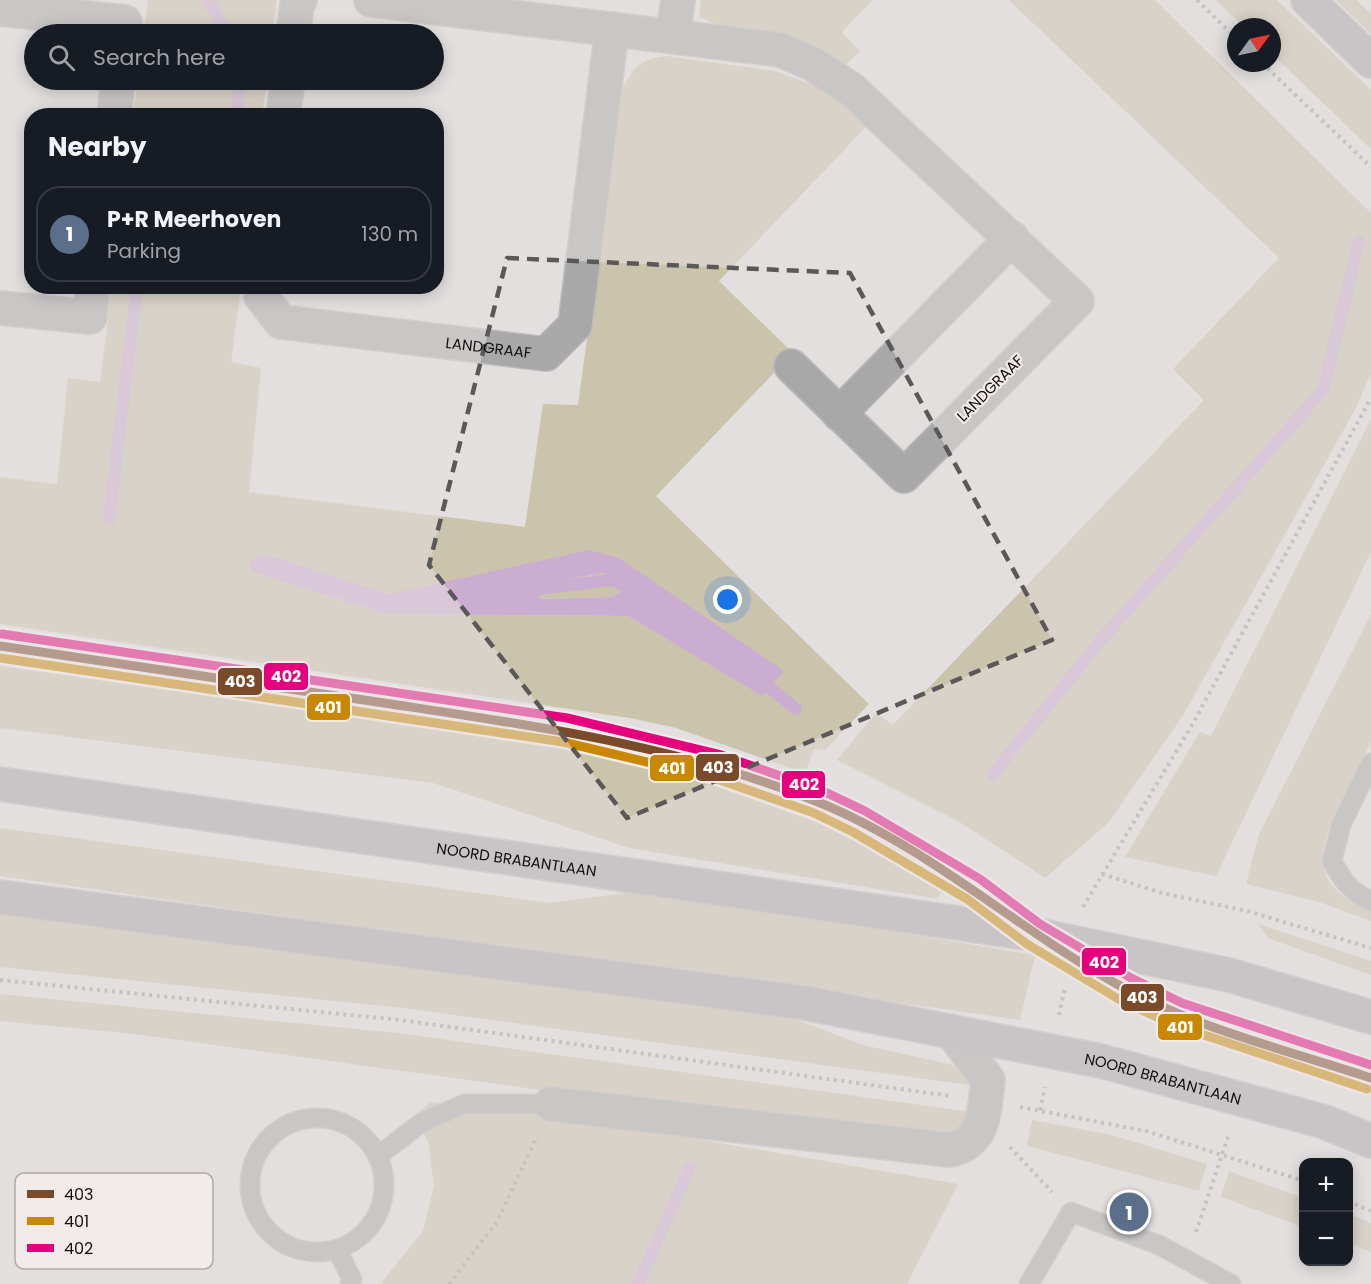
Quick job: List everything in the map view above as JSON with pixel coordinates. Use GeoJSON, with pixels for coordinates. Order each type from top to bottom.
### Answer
{"type":"FeatureCollection","features":[{"type":"Feature","properties":{"kind":"main road"},"geometry":{"type":"LineString","coordinates":[[1308,0],[1371,61]]}},
{"type":"Feature","properties":{"kind":"main road","name":"NOORD BRABANTLAAN"},"geometry":{"type":"LineString","coordinates":[[0,784],[1033,934],[1229,975],[1371,1017]]}},
{"type":"Feature","properties":{"kind":"main road","name":"NOORD BRABANTLAAN"},"geometry":{"type":"LineString","coordinates":[[0,897],[793,1001],[951,1031],[1158,1075],[1325,1122],[1371,1141]]}},
{"type":"Feature","properties":{"kind":"street"},"geometry":{"type":"LineString","coordinates":[[294,24],[297,4],[300,0]]}},
{"type":"Feature","properties":{"kind":"street","name":"LANDGRAAF"},"geometry":{"type":"LineString","coordinates":[[371,0],[781,50],[813,64],[852,89],[1077,301],[904,476],[791,366]]}},
{"type":"Feature","properties":{"kind":"street"},"geometry":{"type":"LineString","coordinates":[[673,36],[678,0]]}},
{"type":"Feature","properties":{"kind":"street"},"geometry":{"type":"LineString","coordinates":[[0,9],[126,19]]}},
{"type":"Feature","properties":{"kind":"street","name":"LANDGRAAF"},"geometry":{"type":"LineString","coordinates":[[261,294],[281,322],[546,354],[575,325],[612,29]]}},
{"type":"Feature","properties":{"kind":"street"},"geometry":{"type":"LineString","coordinates":[[115,108],[117,90]]}},
{"type":"Feature","properties":{"kind":"street"},"geometry":{"type":"LineString","coordinates":[[284,108],[287,90]]}},
{"type":"Feature","properties":{"kind":"street"},"geometry":{"type":"LineString","coordinates":[[839,414],[1012,238]]}},
{"type":"Feature","properties":{"kind":"street"},"geometry":{"type":"LineString","coordinates":[[0,308],[90,317],[92,294]]}},
{"type":"Feature","properties":{"kind":"street"},"geometry":{"type":"LineString","coordinates":[[551,1104],[951,1150],[965,1147],[975,1137],[981,1124],[988,1080],[951,1031]]}},
{"type":"Feature","properties":{"kind":"lane","name":"NOORD BRABANTLAAN"},"geometry":{"type":"LineString","coordinates":[[0,646],[565,730],[717,766],[819,802],[859,821],[974,890],[1033,934],[1125,989],[1178,1014],[1371,1078]]}},
{"type":"Feature","properties":{"kind":"lane"},"geometry":{"type":"LineString","coordinates":[[1371,763],[1341,825],[1332,861],[1343,881],[1357,895],[1371,901]]}},
{"type":"Feature","properties":{"kind":"lane"},"geometry":{"type":"LineString","coordinates":[[378,1156],[421,1123],[464,1104],[551,1104]]}},
{"type":"Feature","properties":{"kind":"lane"},"geometry":{"type":"LineString","coordinates":[[304,1119],[326,1119],[347,1125],[365,1137],[378,1156],[384,1178],[383,1201],[374,1222],[358,1239],[338,1250],[316,1253],[305,1251],[295,1249],[275,1238],[261,1222],[252,1202],[250,1180],[255,1159],[267,1140],[284,1126],[304,1119]]}},
{"type":"Feature","properties":{"kind":"lane"},"geometry":{"type":"LineString","coordinates":[[1029,1284],[1071,1212],[1159,1245],[1230,1284]]}},
{"type":"Feature","properties":{"kind":"lane"},"geometry":{"type":"LineString","coordinates":[[338,1250],[352,1279],[350,1284]]}},
{"type":"Feature","properties":{"kind":"path"},"geometry":{"type":"LineString","coordinates":[[1197,0],[1227,29]]}},
{"type":"Feature","properties":{"kind":"path"},"geometry":{"type":"LineString","coordinates":[[1271,72],[1371,167]]}},
{"type":"Feature","properties":{"kind":"path"},"geometry":{"type":"LineString","coordinates":[[1371,398],[1192,725],[1102,874],[1162,893],[1247,911],[1371,948]]}},
{"type":"Feature","properties":{"kind":"path"},"geometry":{"type":"LineString","coordinates":[[0,980],[400,1020],[985,1101],[1146,1131],[1299,1179]]}},
{"type":"Feature","properties":{"kind":"path"},"geometry":{"type":"LineString","coordinates":[[985,1101],[999,1136],[1071,1212]]}},
{"type":"Feature","properties":{"kind":"path"},"geometry":{"type":"LineString","coordinates":[[449,1284],[497,1222],[551,1104]]}},
{"type":"Feature","properties":{"kind":"path"},"geometry":{"type":"LineString","coordinates":[[1187,1261],[1221,1154]]}},
{"type":"Feature","properties":{"kind":"path"},"geometry":{"type":"LineString","coordinates":[[1353,1203],[1371,1211]]}},
{"type":"Feature","properties":{"kind":"highlighted area"},"geometry":{"type":"Polygon","coordinates":[[[507,258],[850,273],[1052,640],[627,818],[429,565],[507,258]]]}},
{"type":"Feature","properties":{"kind":"shaded area"},"geometry":{"type":"Polygon","coordinates":[[[148,0],[277,0],[273,24],[144,24],[148,0]]]}},
{"type":"Feature","properties":{"kind":"shaded area"},"geometry":{"type":"Polygon","coordinates":[[[701,0],[873,0],[842,32],[860,51],[845,65],[780,37],[724,29],[699,16],[701,0]]]}},
{"type":"Feature","properties":{"kind":"shaded area"},"geometry":{"type":"Polygon","coordinates":[[[1009,0],[1155,0],[1371,213],[1371,373],[1356,408],[1182,717],[1108,823],[1045,878],[958,821],[837,760],[876,713],[893,725],[1204,400],[1173,369],[1279,258],[1009,0]]]}},
{"type":"Feature","properties":{"kind":"shaded area"},"geometry":{"type":"Polygon","coordinates":[[[1216,0],[1277,0],[1371,90],[1371,149],[1281,63],[1281,18],[1235,18],[1216,0]]]}},
{"type":"Feature","properties":{"kind":"shaded area"},"geometry":{"type":"Polygon","coordinates":[[[1336,0],[1356,0],[1371,14],[1371,34],[1336,0]]]}},
{"type":"Feature","properties":{"kind":"shaded area"},"geometry":{"type":"Polygon","coordinates":[[[666,56],[775,71],[822,88],[868,125],[719,281],[793,353],[656,496],[869,704],[825,750],[814,749],[805,773],[676,728],[630,718],[0,624],[0,477],[57,484],[68,378],[100,382],[111,294],[240,294],[231,362],[261,368],[249,492],[525,527],[543,404],[578,405],[621,91],[638,66],[649,60],[666,56]],[[264,554],[255,573],[387,614],[628,616],[762,695],[769,686],[619,558],[390,594],[264,554]]]}},
{"type":"Feature","properties":{"kind":"shaded area"},"geometry":{"type":"Polygon","coordinates":[[[137,90],[266,90],[263,108],[134,108],[137,90]]]}},
{"type":"Feature","properties":{"kind":"shaded area"},"geometry":{"type":"Polygon","coordinates":[[[1371,419],[1371,552],[1216,876],[1125,857],[1200,732],[1211,736],[1371,419]]]}},
{"type":"Feature","properties":{"kind":"shaded area"},"geometry":{"type":"Polygon","coordinates":[[[589,550],[619,558],[784,671],[762,696],[628,616],[387,614],[255,573],[250,566],[253,558],[264,554],[390,594],[589,550]],[[604,573],[537,585],[541,599],[612,597],[622,591],[617,582],[604,573]]]}},
{"type":"Feature","properties":{"kind":"shaded area"},"geometry":{"type":"Polygon","coordinates":[[[604,573],[617,582],[622,591],[612,597],[541,599],[537,585],[604,573]]]}},
{"type":"Feature","properties":{"kind":"shaded area"},"geometry":{"type":"Polygon","coordinates":[[[1371,614],[1371,738],[1368,750],[1329,830],[1324,849],[1324,867],[1330,883],[1346,898],[1371,910],[1371,921],[1319,902],[1246,884],[1259,834],[1371,614]]]}},
{"type":"Feature","properties":{"kind":"shaded area"},"geometry":{"type":"Polygon","coordinates":[[[0,666],[559,745],[654,764],[816,822],[870,849],[941,892],[938,898],[932,898],[629,848],[433,783],[0,728],[0,666]]]}},
{"type":"Feature","properties":{"kind":"shaded area"},"geometry":{"type":"Polygon","coordinates":[[[0,828],[551,903],[646,890],[1035,955],[1020,1020],[0,876],[0,828]]]}},
{"type":"Feature","properties":{"kind":"shaded area"},"geometry":{"type":"Polygon","coordinates":[[[0,911],[776,1012],[863,1045],[958,1066],[977,1086],[403,1008],[0,967],[0,911]]]}},
{"type":"Feature","properties":{"kind":"shaded area"},"geometry":{"type":"Polygon","coordinates":[[[1258,924],[1371,961],[1371,975],[1268,938],[1258,924]]]}},
{"type":"Feature","properties":{"kind":"shaded area"},"geometry":{"type":"Polygon","coordinates":[[[0,994],[398,1033],[972,1112],[957,1133],[945,1135],[562,1093],[135,1034],[0,1021],[0,994]]]}},
{"type":"Feature","properties":{"kind":"shaded area"},"geometry":{"type":"Polygon","coordinates":[[[431,1102],[646,1126],[708,1141],[958,1184],[907,1284],[380,1284],[423,1231],[434,1186],[428,1141],[412,1117],[431,1102]]]}},
{"type":"Feature","properties":{"kind":"shaded area"},"geometry":{"type":"Polygon","coordinates":[[[1032,1120],[1112,1135],[1207,1164],[1199,1191],[1027,1146],[1032,1120]]]}},
{"type":"Feature","properties":{"kind":"shaded area"},"geometry":{"type":"Polygon","coordinates":[[[1229,1171],[1299,1197],[1299,1226],[1221,1197],[1229,1171]]]}},
{"type":"Feature","properties":{"kind":"shaded area"},"geometry":{"type":"Polygon","coordinates":[[[1353,1216],[1371,1223],[1371,1252],[1353,1245],[1353,1216]]]}},
{"type":"Feature","properties":{"kind":"waterway"},"geometry":{"type":"LineString","coordinates":[[207,0],[223,24]]}},
{"type":"Feature","properties":{"kind":"waterway"},"geometry":{"type":"LineString","coordinates":[[237,108],[239,90]]}},
{"type":"Feature","properties":{"kind":"waterway"},"geometry":{"type":"LineString","coordinates":[[993,774],[1100,641],[1323,390],[1359,242]]}},
{"type":"Feature","properties":{"kind":"waterway"},"geometry":{"type":"LineString","coordinates":[[109,519],[136,294]]}},
{"type":"Feature","properties":{"kind":"waterway"},"geometry":{"type":"LineString","coordinates":[[522,591],[613,580],[628,588]]}},
{"type":"Feature","properties":{"kind":"waterway"},"geometry":{"type":"LineString","coordinates":[[758,678],[796,709]]}},
{"type":"Feature","properties":{"kind":"waterway"},"geometry":{"type":"LineString","coordinates":[[638,1284],[690,1167]]}},
{"type":"Feature","properties":{"kind":"transit line","name":"402"},"geometry":{"type":"LineString","coordinates":[[2,634],[567,718],[721,755],[823,791],[865,811],[980,879],[1040,924],[1131,978],[1182,1003],[1371,1065]]}},
{"type":"Feature","properties":{"kind":"transit line","name":"403"},"geometry":{"type":"LineString","coordinates":[[0,646],[554,730],[608,740],[714,766],[818,802],[898,842],[1085,965],[1153,1003],[1245,1038],[1371,1078]]}},
{"type":"Feature","properties":{"kind":"transit line","name":"401"},"geometry":{"type":"LineString","coordinates":[[0,658],[563,742],[714,778],[814,813],[853,832],[967,899],[1027,944],[1120,1000],[1174,1025],[1367,1089]]}},
{"type":"Feature","properties":{"kind":"place","name":"P+R Meerhoven"},"geometry":{"type":"Point","coordinates":[1129,1212]}}]}
